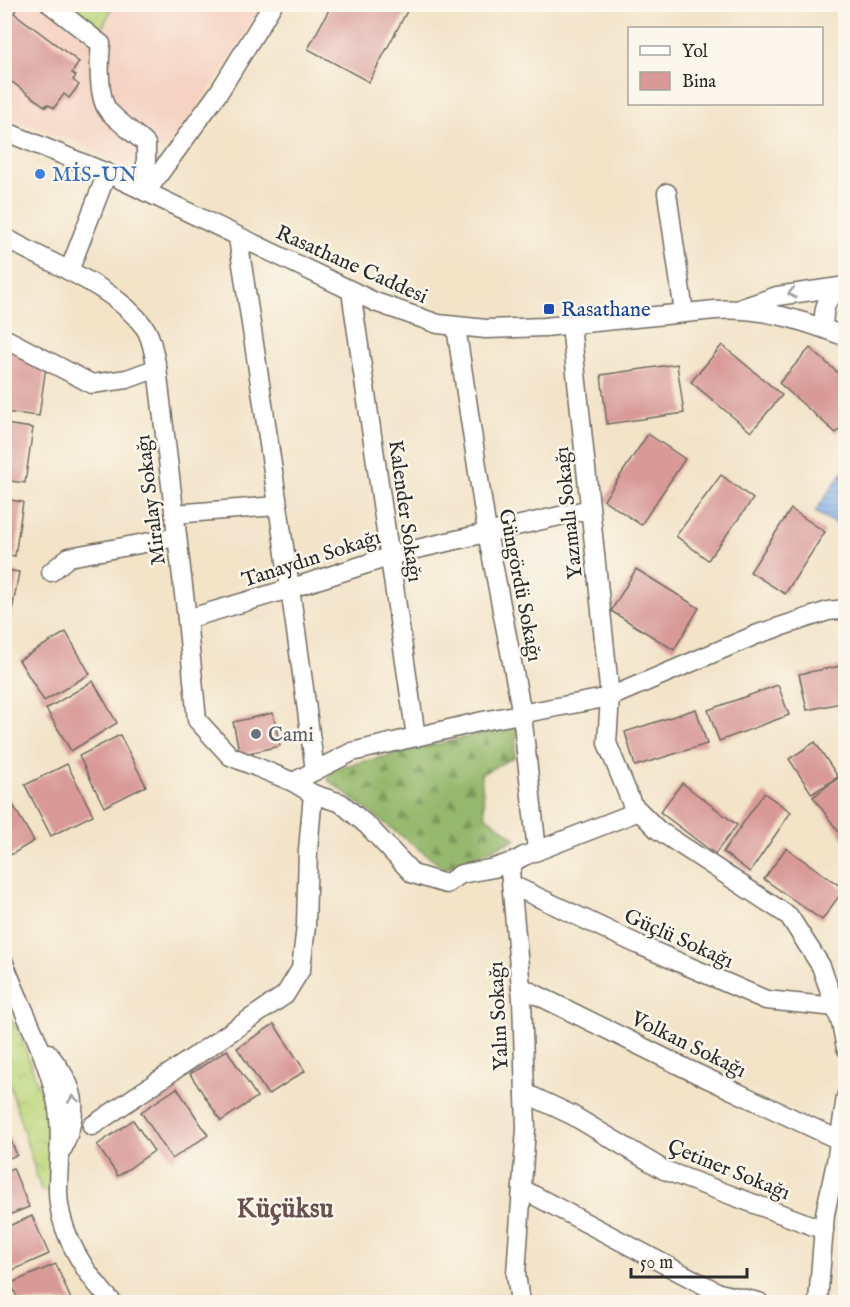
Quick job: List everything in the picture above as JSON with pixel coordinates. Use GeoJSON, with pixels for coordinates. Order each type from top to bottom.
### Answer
{"type":"FeatureCollection","features":[{"type":"Feature","properties":{"kind":"street"},"geometry":{"type":"LineString","coordinates":[[50,4],[101,44],[99,62],[107,109],[146,144],[146,192]]}},
{"type":"Feature","properties":{"kind":"street"},"geometry":{"type":"LineString","coordinates":[[146,192],[219,92],[273,4]]}},
{"type":"Feature","properties":{"kind":"street","name":"Rasathane Caddesi"},"geometry":{"type":"LineString","coordinates":[[4,131],[107,173],[238,238],[351,291],[418,319],[456,327],[495,329],[571,325],[741,309],[788,316],[846,337]]}},
{"type":"Feature","properties":{"kind":"street"},"geometry":{"type":"LineString","coordinates":[[69,271],[107,173]]}},
{"type":"Feature","properties":{"kind":"street"},"geometry":{"type":"LineString","coordinates":[[667,193],[684,313]]}},
{"type":"Feature","properties":{"kind":"street","name":"Miralay Sokağı"},"geometry":{"type":"LineString","coordinates":[[4,237],[80,276],[127,309],[147,330],[157,368],[197,720],[230,756],[292,782],[313,794],[341,803],[368,826],[413,874],[446,884],[461,874],[494,868],[515,861]]}},
{"type":"Feature","properties":{"kind":"street"},"geometry":{"type":"LineString","coordinates":[[238,238],[277,507],[292,588],[315,771]]}},
{"type":"Feature","properties":{"kind":"street"},"geometry":{"type":"LineString","coordinates":[[741,309],[777,296],[845,286]]}},
{"type":"Feature","properties":{"kind":"street"},"geometry":{"type":"LineString","coordinates":[[823,328],[826,301],[833,293],[845,286]]}},
{"type":"Feature","properties":{"kind":"street","name":"Kalender Sokağı"},"geometry":{"type":"LineString","coordinates":[[351,291],[416,737]]}},
{"type":"Feature","properties":{"kind":"street","name":"Yazmalı Sokağı"},"geometry":{"type":"LineString","coordinates":[[571,325],[610,697],[607,743],[632,804],[658,830],[789,916],[822,966],[841,1023],[846,1048]]}},
{"type":"Feature","properties":{"kind":"street","name":"Güngördü Sokağı"},"geometry":{"type":"LineString","coordinates":[[456,327],[487,532],[522,714],[537,851]]}},
{"type":"Feature","properties":{"kind":"street"},"geometry":{"type":"LineString","coordinates":[[4,338],[92,384],[127,380],[157,368]]}},
{"type":"Feature","properties":{"kind":"street"},"geometry":{"type":"LineString","coordinates":[[174,514],[277,507]]}},
{"type":"Feature","properties":{"kind":"street","name":"Tanaydın Sokağı"},"geometry":{"type":"LineString","coordinates":[[187,619],[390,556],[590,509]]}},
{"type":"Feature","properties":{"kind":"street"},"geometry":{"type":"LineString","coordinates":[[51,572],[69,557],[177,537]]}},
{"type":"Feature","properties":{"kind":"street"},"geometry":{"type":"LineString","coordinates":[[292,782],[352,752],[610,697],[758,634],[828,611],[846,609]]}},
{"type":"Feature","properties":{"kind":"street"},"geometry":{"type":"LineString","coordinates":[[93,1126],[285,995],[301,969],[306,926],[308,850],[313,794]]}},
{"type":"Feature","properties":{"kind":"street"},"geometry":{"type":"LineString","coordinates":[[515,861],[639,811]]}},
{"type":"Feature","properties":{"kind":"street","name":"Yalın Sokağı"},"geometry":{"type":"LineString","coordinates":[[515,861],[510,871],[521,987],[526,1128],[516,1274],[523,1301]]}},
{"type":"Feature","properties":{"kind":"street","name":"Güçlü Sokağı"},"geometry":{"type":"LineString","coordinates":[[512,885],[637,944],[766,1000],[836,1007]]}},
{"type":"Feature","properties":{"kind":"street"},"geometry":{"type":"LineString","coordinates":[[4,963],[39,1042],[68,1080],[74,1101],[73,1121],[60,1155],[59,1203],[66,1230],[82,1262],[112,1302]]}},
{"type":"Feature","properties":{"kind":"street","name":"Volkan Sokağı"},"geometry":{"type":"LineString","coordinates":[[521,987],[687,1069],[839,1140]]}},
{"type":"Feature","properties":{"kind":"street","name":"Çetiner Sokağı"},"geometry":{"type":"LineString","coordinates":[[525,1094],[572,1115],[664,1170],[824,1230]]}},
{"type":"Feature","properties":{"kind":"street"},"geometry":{"type":"LineString","coordinates":[[818,1302],[824,1230],[846,1097]]}},
{"type":"Feature","properties":{"kind":"street"},"geometry":{"type":"LineString","coordinates":[[522,1189],[719,1293],[759,1302]]}},
{"type":"Feature","properties":{"kind":"shaded area"},"geometry":{"type":"Polygon","coordinates":[[[4,5],[265,5],[195,111],[163,152],[151,141],[124,167],[76,142],[5,117],[4,5]]]}},
{"type":"Feature","properties":{"kind":"green space"},"geometry":{"type":"Polygon","coordinates":[[[61,5],[113,5],[98,37],[61,5]]]}},
{"type":"Feature","properties":{"kind":"green space"},"geometry":{"type":"Polygon","coordinates":[[[518,725],[514,757],[481,774],[485,815],[516,839],[445,869],[328,780],[332,769],[518,725]]]}},
{"type":"Feature","properties":{"kind":"green space"},"geometry":{"type":"Polygon","coordinates":[[[4,1009],[19,1032],[46,1108],[53,1160],[50,1193],[41,1190],[5,1069],[4,1009]]]}},
{"type":"Feature","properties":{"kind":"water"},"geometry":{"type":"Polygon","coordinates":[[[845,468],[846,529],[815,512],[845,468]]]}},
{"type":"Feature","properties":{"kind":"building"},"geometry":{"type":"Polygon","coordinates":[[[4,4],[12,4],[17,8],[14,13],[79,62],[72,73],[76,76],[73,80],[79,85],[69,98],[64,94],[54,108],[47,104],[46,107],[4,76],[4,4]]]}},
{"type":"Feature","properties":{"kind":"building"},"geometry":{"type":"Polygon","coordinates":[[[332,4],[396,4],[407,11],[369,82],[308,49],[332,4]]]}},
{"type":"Feature","properties":{"kind":"building"},"geometry":{"type":"Polygon","coordinates":[[[4,344],[46,366],[39,416],[4,412],[4,344]]]}},
{"type":"Feature","properties":{"kind":"building"},"geometry":{"type":"Polygon","coordinates":[[[722,345],[782,395],[751,432],[691,382],[722,345]]]}},
{"type":"Feature","properties":{"kind":"building"},"geometry":{"type":"Polygon","coordinates":[[[810,348],[846,380],[846,422],[836,433],[779,383],[810,348]]]}},
{"type":"Feature","properties":{"kind":"building"},"geometry":{"type":"Polygon","coordinates":[[[677,364],[684,413],[607,424],[601,375],[677,364]]]}},
{"type":"Feature","properties":{"kind":"building"},"geometry":{"type":"Polygon","coordinates":[[[4,424],[33,428],[25,483],[4,480],[4,424]]]}},
{"type":"Feature","properties":{"kind":"building"},"geometry":{"type":"Polygon","coordinates":[[[648,434],[685,459],[641,525],[604,500],[648,434]]]}},
{"type":"Feature","properties":{"kind":"building"},"geometry":{"type":"Polygon","coordinates":[[[721,475],[753,499],[708,560],[676,536],[721,475]]]}},
{"type":"Feature","properties":{"kind":"building"},"geometry":{"type":"Polygon","coordinates":[[[4,499],[23,502],[15,556],[4,554],[4,499]]]}},
{"type":"Feature","properties":{"kind":"building"},"geometry":{"type":"Polygon","coordinates":[[[791,509],[825,532],[785,594],[750,572],[791,509]]]}},
{"type":"Feature","properties":{"kind":"building"},"geometry":{"type":"Polygon","coordinates":[[[636,569],[699,608],[674,650],[611,611],[636,569]]]}},
{"type":"Feature","properties":{"kind":"building"},"geometry":{"type":"Polygon","coordinates":[[[4,570],[19,572],[9,628],[4,629],[4,570]]]}},
{"type":"Feature","properties":{"kind":"building"},"geometry":{"type":"Polygon","coordinates":[[[66,632],[90,674],[44,701],[19,660],[66,632]]]}},
{"type":"Feature","properties":{"kind":"building"},"geometry":{"type":"Polygon","coordinates":[[[846,665],[846,702],[807,710],[799,674],[846,665]]]}},
{"type":"Feature","properties":{"kind":"building"},"geometry":{"type":"Polygon","coordinates":[[[93,681],[117,723],[71,751],[46,709],[93,681]]]}},
{"type":"Feature","properties":{"kind":"building"},"geometry":{"type":"Polygon","coordinates":[[[778,685],[789,715],[719,741],[708,710],[778,685]]]}},
{"type":"Feature","properties":{"kind":"building"},"geometry":{"type":"Polygon","coordinates":[[[696,709],[707,744],[635,766],[625,732],[696,709]]]}},
{"type":"Feature","properties":{"kind":"building","name":"Cami"},"geometry":{"type":"Polygon","coordinates":[[[273,713],[280,746],[240,755],[233,722],[273,713]]]}},
{"type":"Feature","properties":{"kind":"building"},"geometry":{"type":"Polygon","coordinates":[[[120,735],[146,786],[104,807],[79,756],[120,735]]]}},
{"type":"Feature","properties":{"kind":"building"},"geometry":{"type":"Polygon","coordinates":[[[815,742],[838,777],[812,794],[789,759],[815,742]]]}},
{"type":"Feature","properties":{"kind":"building"},"geometry":{"type":"Polygon","coordinates":[[[67,764],[93,815],[51,836],[25,785],[67,764]]]}},
{"type":"Feature","properties":{"kind":"building"},"geometry":{"type":"Polygon","coordinates":[[[842,775],[846,780],[846,842],[813,797],[842,775]]]}},
{"type":"Feature","properties":{"kind":"building"},"geometry":{"type":"Polygon","coordinates":[[[682,783],[737,825],[715,854],[660,812],[682,783]]]}},
{"type":"Feature","properties":{"kind":"building"},"geometry":{"type":"Polygon","coordinates":[[[764,793],[791,812],[750,872],[723,852],[764,793]]]}},
{"type":"Feature","properties":{"kind":"building"},"geometry":{"type":"Polygon","coordinates":[[[10,800],[34,841],[4,859],[4,803],[10,800]]]}},
{"type":"Feature","properties":{"kind":"building"},"geometry":{"type":"Polygon","coordinates":[[[786,848],[844,889],[822,920],[764,879],[786,848]]]}},
{"type":"Feature","properties":{"kind":"building"},"geometry":{"type":"Polygon","coordinates":[[[274,1024],[305,1071],[268,1095],[237,1048],[274,1024]]]}},
{"type":"Feature","properties":{"kind":"building"},"geometry":{"type":"Polygon","coordinates":[[[227,1050],[257,1097],[221,1121],[190,1074],[227,1050]]]}},
{"type":"Feature","properties":{"kind":"building"},"geometry":{"type":"Polygon","coordinates":[[[177,1088],[208,1135],[172,1159],[141,1112],[177,1088]]]}},
{"type":"Feature","properties":{"kind":"building"},"geometry":{"type":"Polygon","coordinates":[[[133,1120],[154,1151],[118,1176],[97,1145],[133,1120]]]}},
{"type":"Feature","properties":{"kind":"building"},"geometry":{"type":"Polygon","coordinates":[[[4,1125],[17,1155],[4,1160],[4,1125]]]}},
{"type":"Feature","properties":{"kind":"building"},"geometry":{"type":"Polygon","coordinates":[[[13,1168],[29,1207],[4,1217],[4,1172],[13,1168]]]}},
{"type":"Feature","properties":{"kind":"building"},"geometry":{"type":"Polygon","coordinates":[[[32,1216],[49,1254],[4,1274],[4,1228],[32,1216]]]}},
{"type":"Feature","properties":{"kind":"building"},"geometry":{"type":"Polygon","coordinates":[[[56,1264],[72,1302],[19,1302],[11,1283],[56,1264]]]}},
{"type":"Feature","properties":{"kind":"place","name":"MİS-UN"},"geometry":{"type":"Point","coordinates":[40,174]}},
{"type":"Feature","properties":{"kind":"place","name":"Rasathane"},"geometry":{"type":"Point","coordinates":[549,309]}},
{"type":"Feature","properties":{"kind":"place","name":"Cami"},"geometry":{"type":"Point","coordinates":[256,734]}},
{"type":"Feature","properties":{"kind":"district","name":"Küçüksu"},"geometry":{"type":"Point","coordinates":[285,1208]}}]}
